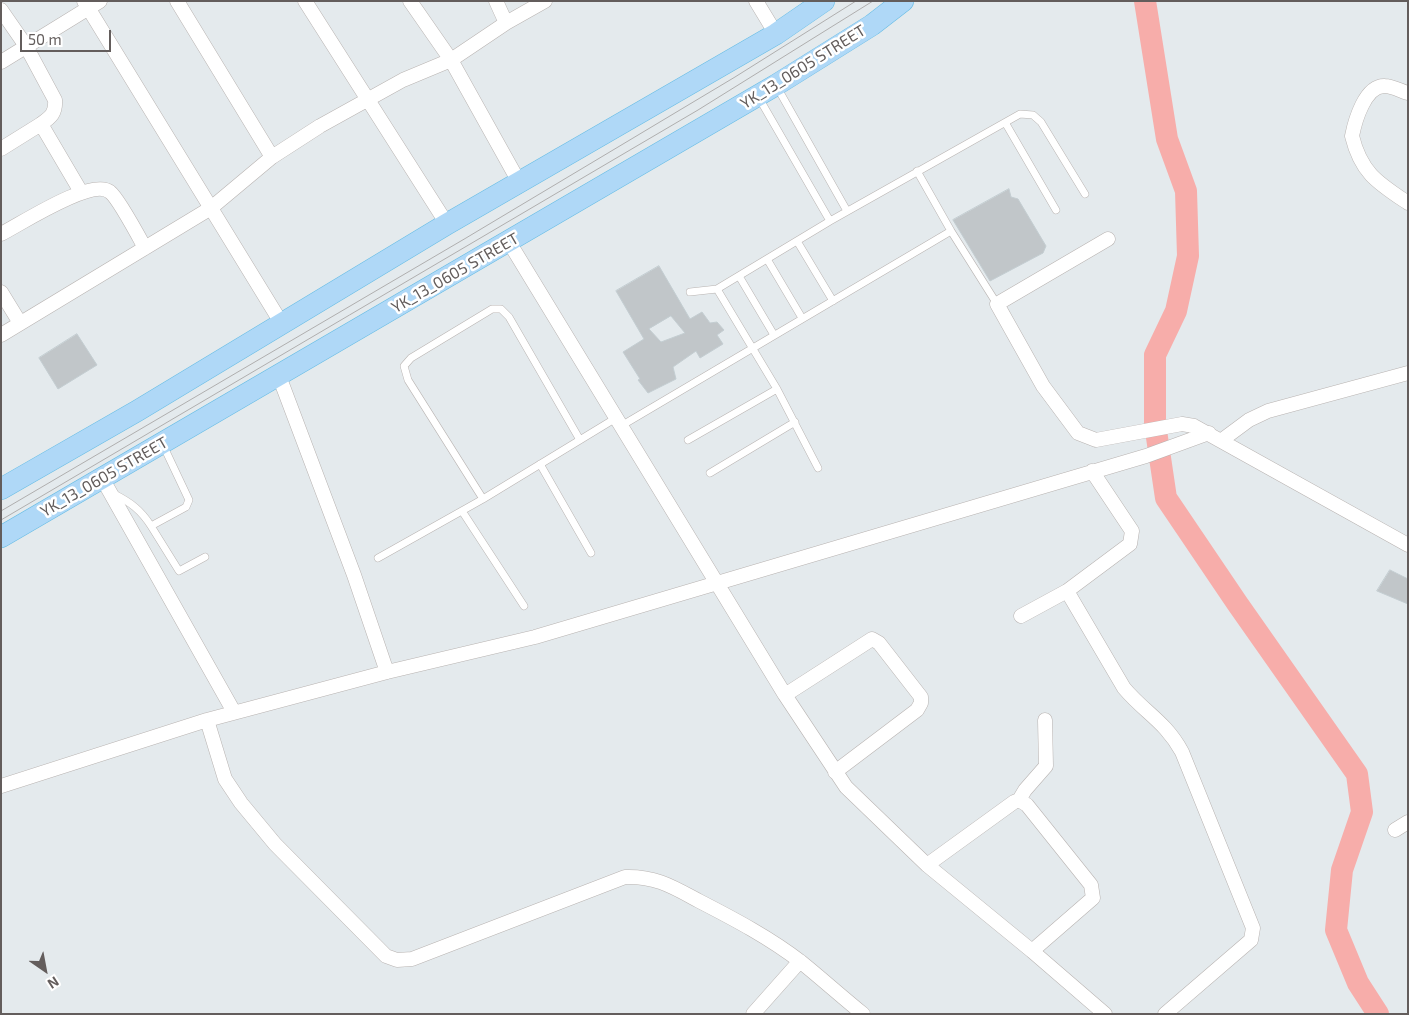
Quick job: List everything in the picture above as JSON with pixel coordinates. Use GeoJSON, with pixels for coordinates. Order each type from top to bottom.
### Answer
{"type":"FeatureCollection","features":[{"type":"Feature","properties":{"kind":"main road"},"geometry":{"type":"LineString","coordinates":[[1,489],[282,324],[447,224],[776,34],[824,1]]}},
{"type":"Feature","properties":{"kind":"main road","name":"YK_13_0605 STREET"},"geometry":{"type":"LineString","coordinates":[[1,538],[105,484],[162,442],[510,242],[776,85],[872,25],[903,1]]}},
{"type":"Feature","properties":{"kind":"street"},"geometry":{"type":"LineString","coordinates":[[177,1],[272,157]]}},
{"type":"Feature","properties":{"kind":"street"},"geometry":{"type":"LineString","coordinates":[[306,1],[367,101],[447,224]]}},
{"type":"Feature","properties":{"kind":"street"},"geometry":{"type":"LineString","coordinates":[[410,1],[451,60],[519,182]]}},
{"type":"Feature","properties":{"kind":"street"},"geometry":{"type":"LineString","coordinates":[[496,1],[506,23]]}},
{"type":"Feature","properties":{"kind":"street"},"geometry":{"type":"LineString","coordinates":[[1,335],[211,208],[272,157],[320,126],[404,80],[451,60],[506,23],[544,1]]}},
{"type":"Feature","properties":{"kind":"street"},"geometry":{"type":"LineString","coordinates":[[756,1],[776,34]]}},
{"type":"Feature","properties":{"kind":"street"},"geometry":{"type":"LineString","coordinates":[[1,62],[90,4],[282,324]]}},
{"type":"Feature","properties":{"kind":"street"},"geometry":{"type":"LineString","coordinates":[[1,10],[26,46],[55,100],[56,110],[52,116],[41,124],[1,149]]}},
{"type":"Feature","properties":{"kind":"street"},"geometry":{"type":"LineString","coordinates":[[1408,93],[1384,86],[1376,87],[1369,93],[1352,136],[1361,162],[1370,175],[1408,203]]}},
{"type":"Feature","properties":{"kind":"street"},"geometry":{"type":"LineString","coordinates":[[41,124],[80,192]]}},
{"type":"Feature","properties":{"kind":"street"},"geometry":{"type":"LineString","coordinates":[[1,234],[80,192],[99,188],[110,192],[146,248]]}},
{"type":"Feature","properties":{"kind":"street"},"geometry":{"type":"LineString","coordinates":[[1108,239],[997,304],[1043,386],[1078,433],[1096,440],[1182,424],[1209,433],[1408,545]]}},
{"type":"Feature","properties":{"kind":"street"},"geometry":{"type":"LineString","coordinates":[[510,242],[785,695],[846,787],[926,865],[1032,951],[1105,1014]]}},
{"type":"Feature","properties":{"kind":"street"},"geometry":{"type":"LineString","coordinates":[[1,292],[20,323]]}},
{"type":"Feature","properties":{"kind":"street"},"geometry":{"type":"LineString","coordinates":[[1222,440],[1249,420],[1268,411],[1408,373]]}},
{"type":"Feature","properties":{"kind":"street"},"geometry":{"type":"LineString","coordinates":[[279,376],[354,575],[387,672]]}},
{"type":"Feature","properties":{"kind":"street"},"geometry":{"type":"LineString","coordinates":[[1,786],[234,712],[387,672],[535,637],[718,584],[1146,456],[1209,433]]}},
{"type":"Feature","properties":{"kind":"street"},"geometry":{"type":"LineString","coordinates":[[1021,616],[1067,591],[1130,544],[1133,537],[1132,531],[1092,471]]}},
{"type":"Feature","properties":{"kind":"street"},"geometry":{"type":"LineString","coordinates":[[105,484],[234,712]]}},
{"type":"Feature","properties":{"kind":"street"},"geometry":{"type":"LineString","coordinates":[[1067,591],[1124,688],[1134,700],[1162,722],[1173,734],[1253,928],[1251,940],[1166,1014]]}},
{"type":"Feature","properties":{"kind":"street"},"geometry":{"type":"LineString","coordinates":[[785,695],[872,640],[879,644],[921,697],[921,703],[916,710],[835,772]]}},
{"type":"Feature","properties":{"kind":"street"},"geometry":{"type":"LineString","coordinates":[[207,720],[225,779],[241,803],[275,844],[386,956],[397,960],[412,959],[624,877],[640,876],[656,879],[727,915],[800,961],[863,1014]]}},
{"type":"Feature","properties":{"kind":"street"},"geometry":{"type":"LineString","coordinates":[[926,865],[1019,800],[1024,790],[1046,766],[1045,720]]}},
{"type":"Feature","properties":{"kind":"street"},"geometry":{"type":"LineString","coordinates":[[1019,800],[1027,805],[1091,885],[1094,892],[1093,898],[1032,951]]}},
{"type":"Feature","properties":{"kind":"street"},"geometry":{"type":"LineString","coordinates":[[1395,830],[1408,822]]}},
{"type":"Feature","properties":{"kind":"street"},"geometry":{"type":"LineString","coordinates":[[753,1014],[800,961]]}},
{"type":"Feature","properties":{"kind":"lane"},"geometry":{"type":"LineString","coordinates":[[776,85],[847,211]]}},
{"type":"Feature","properties":{"kind":"lane"},"geometry":{"type":"LineString","coordinates":[[758,95],[830,221]]}},
{"type":"Feature","properties":{"kind":"lane"},"geometry":{"type":"LineString","coordinates":[[690,292],[717,289],[847,211],[1006,124],[1020,114],[1033,115],[1041,122],[1085,194]]}},
{"type":"Feature","properties":{"kind":"lane"},"geometry":{"type":"LineString","coordinates":[[1006,124],[1056,210]]}},
{"type":"Feature","properties":{"kind":"lane"},"geometry":{"type":"LineString","coordinates":[[917,171],[951,231],[997,304]]}},
{"type":"Feature","properties":{"kind":"lane"},"geometry":{"type":"LineString","coordinates":[[378,558],[483,499],[580,440],[619,422],[753,349],[802,318],[951,231]]}},
{"type":"Feature","properties":{"kind":"lane"},"geometry":{"type":"LineString","coordinates":[[797,241],[833,301]]}},
{"type":"Feature","properties":{"kind":"lane"},"geometry":{"type":"LineString","coordinates":[[767,258],[802,318]]}},
{"type":"Feature","properties":{"kind":"lane"},"geometry":{"type":"LineString","coordinates":[[740,276],[774,335]]}},
{"type":"Feature","properties":{"kind":"lane"},"geometry":{"type":"LineString","coordinates":[[717,289],[776,388],[818,468]]}},
{"type":"Feature","properties":{"kind":"lane"},"geometry":{"type":"LineString","coordinates":[[483,499],[408,380],[404,366],[411,358],[492,309],[501,309],[509,317],[580,440]]}},
{"type":"Feature","properties":{"kind":"lane"},"geometry":{"type":"LineString","coordinates":[[688,440],[776,388]]}},
{"type":"Feature","properties":{"kind":"lane"},"geometry":{"type":"LineString","coordinates":[[710,473],[794,422]]}},
{"type":"Feature","properties":{"kind":"lane"},"geometry":{"type":"LineString","coordinates":[[151,526],[189,504],[189,500],[162,442]]}},
{"type":"Feature","properties":{"kind":"lane"},"geometry":{"type":"LineString","coordinates":[[540,464],[591,553]]}},
{"type":"Feature","properties":{"kind":"lane"},"geometry":{"type":"LineString","coordinates":[[105,484],[132,503],[144,515],[178,572],[205,557]]}},
{"type":"Feature","properties":{"kind":"lane"},"geometry":{"type":"LineString","coordinates":[[462,511],[524,606]]}},
{"type":"Feature","properties":{"kind":"building"},"geometry":{"type":"Polygon","coordinates":[[[1009,189],[1011,197],[1018,199],[1046,246],[1043,253],[990,281],[953,220],[1009,189]]]}},
{"type":"Feature","properties":{"kind":"building"},"geometry":{"type":"Polygon","coordinates":[[[659,266],[690,319],[702,312],[710,323],[717,322],[724,330],[717,335],[723,344],[700,358],[696,351],[673,367],[676,379],[648,393],[638,380],[640,379],[623,352],[644,339],[616,291],[659,266]],[[671,316],[649,329],[661,342],[685,333],[671,316]]]}},
{"type":"Feature","properties":{"kind":"building"},"geometry":{"type":"Polygon","coordinates":[[[77,334],[97,365],[58,389],[39,358],[77,334]]]}},
{"type":"Feature","properties":{"kind":"building"},"geometry":{"type":"Polygon","coordinates":[[[1390,570],[1408,579],[1408,604],[1377,591],[1390,570]]]}},
{"type":"Feature","properties":{"kind":"waterway"},"geometry":{"type":"LineString","coordinates":[[1145,1],[1167,139],[1186,191],[1188,256],[1176,311],[1155,355],[1155,424],[1166,498],[1357,774],[1362,812],[1342,870],[1336,930],[1358,983],[1378,1014]]}},
{"type":"Feature","properties":{"kind":"tram line"},"geometry":{"type":"LineString","coordinates":[[1,511],[466,238],[735,77],[856,1]]}},
{"type":"Feature","properties":{"kind":"tram line"},"geometry":{"type":"LineString","coordinates":[[1,520],[698,110],[873,1]]}}]}
